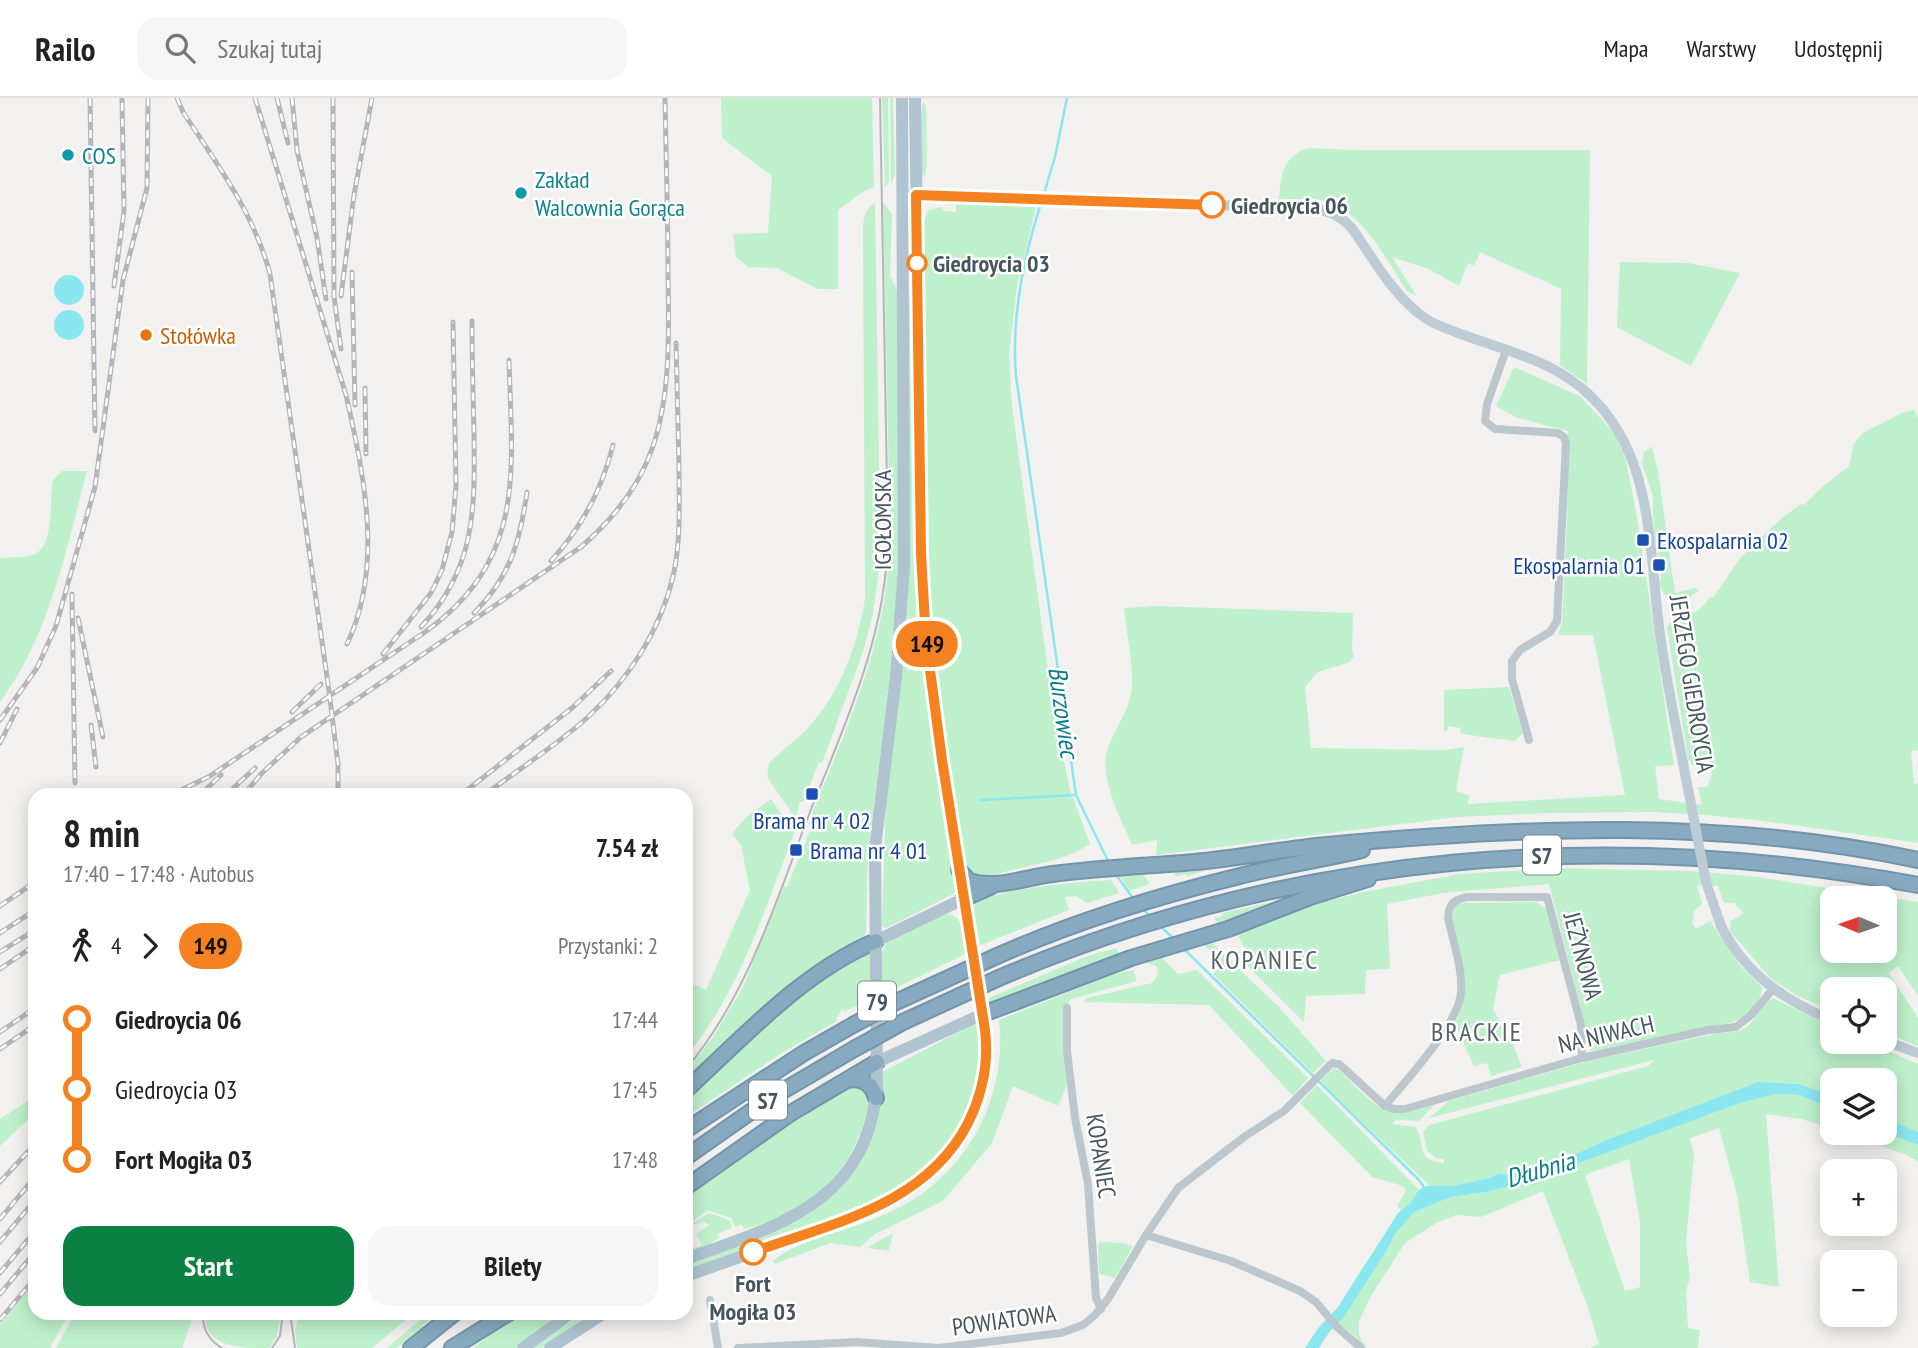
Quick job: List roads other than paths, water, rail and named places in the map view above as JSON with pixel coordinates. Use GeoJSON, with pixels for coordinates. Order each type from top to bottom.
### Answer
{"type":"FeatureCollection","features":[{"type":"Feature","properties":{"kind":"highway","name":"S7"},"geometry":{"type":"LineString","coordinates":[[693,1125],[804,1053],[853,1025],[908,996],[997,956],[1116,910],[1270,869],[1409,840],[1520,831],[1671,830],[1781,839],[1918,860]]}},
{"type":"Feature","properties":{"kind":"highway"},"geometry":{"type":"LineString","coordinates":[[963,899],[997,884],[1054,874],[1168,864],[1326,845],[1409,840]]}},
{"type":"Feature","properties":{"kind":"highway","name":"S7"},"geometry":{"type":"LineString","coordinates":[[693,1152],[769,1099],[854,1049],[1001,976],[1079,945],[1210,905],[1316,881],[1403,867],[1517,856],[1665,856],[1792,866],[1918,885]]}},
{"type":"Feature","properties":{"kind":"highway"},"geometry":{"type":"LineString","coordinates":[[983,1014],[1131,958],[1228,929],[1310,897],[1403,867]]}},
{"type":"Feature","properties":{"kind":"highway"},"geometry":{"type":"LineString","coordinates":[[959,870],[969,881],[997,884]]}},
{"type":"Feature","properties":{"kind":"highway"},"geometry":{"type":"LineString","coordinates":[[693,1084],[801,985],[835,962],[876,941]]}},
{"type":"Feature","properties":{"kind":"highway"},"geometry":{"type":"LineString","coordinates":[[693,1182],[791,1113],[877,1062]]}},
{"type":"Feature","properties":{"kind":"highway"},"geometry":{"type":"LineString","coordinates":[[845,1080],[865,1081],[872,1086],[876,1098]]}},
{"type":"Feature","properties":{"kind":"highway"},"geometry":{"type":"LineString","coordinates":[[411,1348],[439,1320]]}},
{"type":"Feature","properties":{"kind":"highway"},"geometry":{"type":"LineString","coordinates":[[411,1348],[446,1320]]}},
{"type":"Feature","properties":{"kind":"highway"},"geometry":{"type":"LineString","coordinates":[[451,1348],[484,1320]]}},
{"type":"Feature","properties":{"kind":"highway"},"geometry":{"type":"LineString","coordinates":[[451,1348],[497,1320]]}},
{"type":"Feature","properties":{"kind":"main road","name":"IGOŁOMSKA"},"geometry":{"type":"LineString","coordinates":[[876,941],[875,848],[896,677],[904,566],[902,98]]}},
{"type":"Feature","properties":{"kind":"main road","name":"IGOŁOMSKA"},"geometry":{"type":"LineString","coordinates":[[693,1273],[869,1210],[902,1195],[930,1174],[957,1143],[980,1097],[984,1081],[987,1050],[983,1014],[933,701],[923,599],[915,98]]}},
{"type":"Feature","properties":{"kind":"main road"},"geometry":{"type":"LineString","coordinates":[[876,941],[963,899]]}},
{"type":"Feature","properties":{"kind":"main road","name":"79"},"geometry":{"type":"LineString","coordinates":[[693,1256],[775,1227],[800,1214],[824,1197],[857,1155],[870,1126],[876,1098],[876,941]]}},
{"type":"Feature","properties":{"kind":"main road"},"geometry":{"type":"LineString","coordinates":[[877,1062],[983,1014]]}},
{"type":"Feature","properties":{"kind":"main road"},"geometry":{"type":"LineString","coordinates":[[523,1348],[562,1320]]}},
{"type":"Feature","properties":{"kind":"main road"},"geometry":{"type":"LineString","coordinates":[[550,1348],[594,1320]]}},
{"type":"Feature","properties":{"kind":"street","name":"JERZEGO GIEDROYCIA"},"geometry":{"type":"LineString","coordinates":[[901,194],[1313,208],[1326,211],[1351,228],[1407,304],[1426,318],[1442,327],[1538,362],[1571,380],[1603,409],[1629,449],[1643,494],[1662,646],[1683,763],[1706,882],[1721,926],[1740,957],[1773,989],[1820,1015]]}},
{"type":"Feature","properties":{"kind":"street"},"geometry":{"type":"LineString","coordinates":[[1506,350],[1487,404],[1485,421],[1495,429],[1558,433],[1564,437],[1566,444],[1557,621],[1550,632],[1515,654],[1511,666],[1514,691],[1529,740]]}},
{"type":"Feature","properties":{"kind":"street","name":"JEŻYNOWA"},"geometry":{"type":"LineString","coordinates":[[1385,1106],[1448,1027],[1458,1008],[1461,982],[1448,910],[1451,903],[1466,897],[1548,897],[1581,1025],[1582,1058]]}},
{"type":"Feature","properties":{"kind":"street","name":"NA NIWACH"},"geometry":{"type":"LineString","coordinates":[[1385,1106],[1398,1109],[1413,1107],[1582,1058],[1708,1030],[1736,1027],[1751,1015],[1773,989]]}},
{"type":"Feature","properties":{"kind":"street","name":"KOPANIEC"},"geometry":{"type":"LineString","coordinates":[[1067,1008],[1075,1118],[1088,1184],[1096,1298],[1101,1309]]}},
{"type":"Feature","properties":{"kind":"street"},"geometry":{"type":"LineString","coordinates":[[1897,1046],[1918,1054]]}},
{"type":"Feature","properties":{"kind":"street"},"geometry":{"type":"LineString","coordinates":[[1361,1348],[1337,1327],[1311,1298],[1223,1258],[1146,1235],[1169,1199],[1185,1181],[1284,1111],[1332,1063],[1339,1064],[1385,1106]]}},
{"type":"Feature","properties":{"kind":"street","name":"POWIATOWA"},"geometry":{"type":"LineString","coordinates":[[738,1348],[809,1347],[857,1342],[939,1348],[993,1345],[1069,1331],[1089,1321],[1101,1309],[1146,1235]]}},
{"type":"Feature","properties":{"kind":"street"},"geometry":{"type":"LineString","coordinates":[[710,1300],[718,1348]]}},
{"type":"Feature","properties":{"kind":"water"},"geometry":{"type":"Polygon","coordinates":[[[69,275],[75,276],[83,284],[83,296],[75,304],[69,305],[63,304],[55,296],[54,290],[55,284],[63,276],[69,275]]]}},
{"type":"Feature","properties":{"kind":"water"},"geometry":{"type":"Polygon","coordinates":[[[69,310],[75,311],[83,319],[83,331],[75,339],[69,340],[63,339],[55,331],[54,325],[55,319],[63,311],[69,310]]]}},
{"type":"Feature","properties":{"kind":"water","name":"Dłubnia"},"geometry":{"type":"Polygon","coordinates":[[[1758,1082],[1799,1084],[1820,1092],[1820,1104],[1799,1095],[1776,1094],[1740,1103],[1539,1178],[1487,1192],[1451,1197],[1414,1212],[1395,1234],[1343,1318],[1319,1348],[1305,1348],[1319,1327],[1338,1307],[1398,1213],[1410,1203],[1419,1190],[1426,1186],[1453,1186],[1500,1173],[1512,1175],[1578,1153],[1758,1082]]]}},
{"type":"Feature","properties":{"kind":"water"},"geometry":{"type":"Polygon","coordinates":[[[1897,1123],[1918,1132],[1918,1145],[1897,1137],[1897,1123]]]}},
{"type":"Feature","properties":{"kind":"waterway","name":"Burzowiec"},"geometry":{"type":"LineString","coordinates":[[1043,197],[1055,157],[1067,98]]}},
{"type":"Feature","properties":{"kind":"waterway","name":"Burzowiec"},"geometry":{"type":"LineString","coordinates":[[1041,203],[1020,288],[1015,332],[1016,376],[1076,795],[1109,863]]}},
{"type":"Feature","properties":{"kind":"waterway"},"geometry":{"type":"LineString","coordinates":[[981,800],[1075,795]]}},
{"type":"Feature","properties":{"kind":"waterway","name":"Burzowiec"},"geometry":{"type":"LineString","coordinates":[[1114,872],[1135,901]]}},
{"type":"Feature","properties":{"kind":"waterway","name":"Burzowiec"},"geometry":{"type":"LineString","coordinates":[[1142,908],[1152,918]]}},
{"type":"Feature","properties":{"kind":"waterway","name":"Burzowiec"},"geometry":{"type":"LineString","coordinates":[[1159,925],[1175,940]]}},
{"type":"Feature","properties":{"kind":"waterway","name":"Burzowiec"},"geometry":{"type":"LineString","coordinates":[[1182,947],[1419,1180],[1425,1189]]}},
{"type":"Feature","properties":{"kind":"tram line"},"geometry":{"type":"LineString","coordinates":[[693,1060],[727,1010],[744,979],[772,913],[862,678],[880,610],[888,538],[880,98]]}},
{"type":"Feature","properties":{"kind":"tram line"},"geometry":{"type":"LineString","coordinates":[[204,1320],[207,1333],[222,1348]]}},
{"type":"Feature","properties":{"kind":"tram line"},"geometry":{"type":"LineString","coordinates":[[272,1348],[280,1336],[282,1320]]}},
{"type":"Feature","properties":{"kind":"tram line"},"geometry":{"type":"LineString","coordinates":[[291,1320],[295,1348]]}},
{"type":"Feature","properties":{"kind":"railway"},"geometry":{"type":"LineString","coordinates":[[90,98],[95,431]]}},
{"type":"Feature","properties":{"kind":"railway"},"geometry":{"type":"LineString","coordinates":[[114,286],[124,211],[122,98]]}},
{"type":"Feature","properties":{"kind":"railway"},"geometry":{"type":"LineString","coordinates":[[0,720],[37,668],[56,626],[95,487],[123,280],[147,188],[148,98]]}},
{"type":"Feature","properties":{"kind":"railway"},"geometry":{"type":"LineString","coordinates":[[177,98],[244,210],[270,274],[329,691],[338,764],[338,788]]}},
{"type":"Feature","properties":{"kind":"railway"},"geometry":{"type":"LineString","coordinates":[[255,98],[346,395],[359,457],[368,552],[365,584],[347,644]]}},
{"type":"Feature","properties":{"kind":"railway"},"geometry":{"type":"LineString","coordinates":[[277,98],[288,143]]}},
{"type":"Feature","properties":{"kind":"railway"},"geometry":{"type":"LineString","coordinates":[[292,98],[297,150],[317,238],[326,299]]}},
{"type":"Feature","properties":{"kind":"railway"},"geometry":{"type":"LineString","coordinates":[[333,98],[334,296],[341,349]]}},
{"type":"Feature","properties":{"kind":"railway"},"geometry":{"type":"LineString","coordinates":[[341,296],[354,195],[372,98]]}},
{"type":"Feature","properties":{"kind":"railway"},"geometry":{"type":"LineString","coordinates":[[249,788],[301,737],[581,547],[613,515],[632,490],[652,449],[666,385],[669,318],[665,98]]}},
{"type":"Feature","properties":{"kind":"railway"},"geometry":{"type":"LineString","coordinates":[[352,272],[355,405]]}},
{"type":"Feature","properties":{"kind":"railway"},"geometry":{"type":"LineString","coordinates":[[421,627],[453,582],[468,536],[474,487],[472,321]]}},
{"type":"Feature","properties":{"kind":"railway"},"geometry":{"type":"LineString","coordinates":[[383,654],[431,593],[442,570],[452,532],[456,486],[453,322]]}},
{"type":"Feature","properties":{"kind":"railway"},"geometry":{"type":"LineString","coordinates":[[494,788],[564,737],[603,702],[642,651],[661,613],[674,572],[679,532],[676,343]]}},
{"type":"Feature","properties":{"kind":"railway"},"geometry":{"type":"LineString","coordinates":[[185,788],[210,776],[425,632],[458,604],[482,574],[497,543],[511,476],[509,360]]}},
{"type":"Feature","properties":{"kind":"railway"},"geometry":{"type":"LineString","coordinates":[[365,388],[366,454]]}},
{"type":"Feature","properties":{"kind":"railway"},"geometry":{"type":"LineString","coordinates":[[551,561],[590,507],[613,445]]}},
{"type":"Feature","properties":{"kind":"railway"},"geometry":{"type":"LineString","coordinates":[[474,613],[497,585],[512,557],[527,492]]}},
{"type":"Feature","properties":{"kind":"railway"},"geometry":{"type":"LineString","coordinates":[[72,594],[75,783]]}},
{"type":"Feature","properties":{"kind":"railway"},"geometry":{"type":"LineString","coordinates":[[78,618],[103,737]]}},
{"type":"Feature","properties":{"kind":"railway"},"geometry":{"type":"LineString","coordinates":[[470,788],[572,708],[611,671]]}},
{"type":"Feature","properties":{"kind":"railway"},"geometry":{"type":"LineString","coordinates":[[292,712],[321,684]]}},
{"type":"Feature","properties":{"kind":"railway"},"geometry":{"type":"LineString","coordinates":[[0,743],[17,709]]}},
{"type":"Feature","properties":{"kind":"railway"},"geometry":{"type":"LineString","coordinates":[[91,725],[96,767]]}},
{"type":"Feature","properties":{"kind":"railway"},"geometry":{"type":"LineString","coordinates":[[233,788],[255,768]]}},
{"type":"Feature","properties":{"kind":"railway"},"geometry":{"type":"LineString","coordinates":[[207,788],[221,775]]}},
{"type":"Feature","properties":{"kind":"railway"},"geometry":{"type":"LineString","coordinates":[[0,906],[28,887]]}},
{"type":"Feature","properties":{"kind":"railway"},"geometry":{"type":"LineString","coordinates":[[0,933],[28,915]]}},
{"type":"Feature","properties":{"kind":"railway"},"geometry":{"type":"LineString","coordinates":[[0,952],[28,934]]}},
{"type":"Feature","properties":{"kind":"railway"},"geometry":{"type":"LineString","coordinates":[[0,969],[28,950]]}},
{"type":"Feature","properties":{"kind":"railway"},"geometry":{"type":"LineString","coordinates":[[0,1032],[28,1013]]}},
{"type":"Feature","properties":{"kind":"railway"},"geometry":{"type":"LineString","coordinates":[[0,1049],[28,1030]]}},
{"type":"Feature","properties":{"kind":"railway"},"geometry":{"type":"LineString","coordinates":[[0,1182],[28,1152]]}},
{"type":"Feature","properties":{"kind":"railway"},"geometry":{"type":"LineString","coordinates":[[0,1219],[28,1185]]}},
{"type":"Feature","properties":{"kind":"railway"},"geometry":{"type":"LineString","coordinates":[[0,1242],[28,1208]]}},
{"type":"Feature","properties":{"kind":"railway"},"geometry":{"type":"LineString","coordinates":[[0,1273],[28,1239]]}},
{"type":"Feature","properties":{"kind":"railway"},"geometry":{"type":"LineString","coordinates":[[0,1294],[28,1260]]}},
{"type":"Feature","properties":{"kind":"railway"},"geometry":{"type":"LineString","coordinates":[[0,1320],[28,1286]]}},
{"type":"Feature","properties":{"kind":"place","name":"COS"},"geometry":{"type":"Point","coordinates":[68,155]}},
{"type":"Feature","properties":{"kind":"place","name":"Zakład Walcownia Gorąca"},"geometry":{"type":"Point","coordinates":[521,193]}},
{"type":"Feature","properties":{"kind":"place","name":"Giedroycia 06"},"geometry":{"type":"Point","coordinates":[1212,205]}},
{"type":"Feature","properties":{"kind":"place","name":"Giedroycia 03"},"geometry":{"type":"Point","coordinates":[917,263]}},
{"type":"Feature","properties":{"kind":"place","name":"Stołówka"},"geometry":{"type":"Point","coordinates":[146,335]}},
{"type":"Feature","properties":{"kind":"place","name":"Ekospalarnia 02"},"geometry":{"type":"Point","coordinates":[1643,540]}},
{"type":"Feature","properties":{"kind":"place","name":"Ekospalarnia 01"},"geometry":{"type":"Point","coordinates":[1659,565]}},
{"type":"Feature","properties":{"kind":"place","name":"Brama nr 4 02"},"geometry":{"type":"Point","coordinates":[812,794]}},
{"type":"Feature","properties":{"kind":"place","name":"Brama nr 4 01"},"geometry":{"type":"Point","coordinates":[796,850]}},
{"type":"Feature","properties":{"kind":"place","name":"Fort Mogiła 03"},"geometry":{"type":"Point","coordinates":[753,1252]}},
{"type":"Feature","properties":{"kind":"district","name":"KOPANIEC"},"geometry":{"type":"Point","coordinates":[1265,959]}},
{"type":"Feature","properties":{"kind":"district","name":"BRACKIE"},"geometry":{"type":"Point","coordinates":[1477,1031]}}]}
